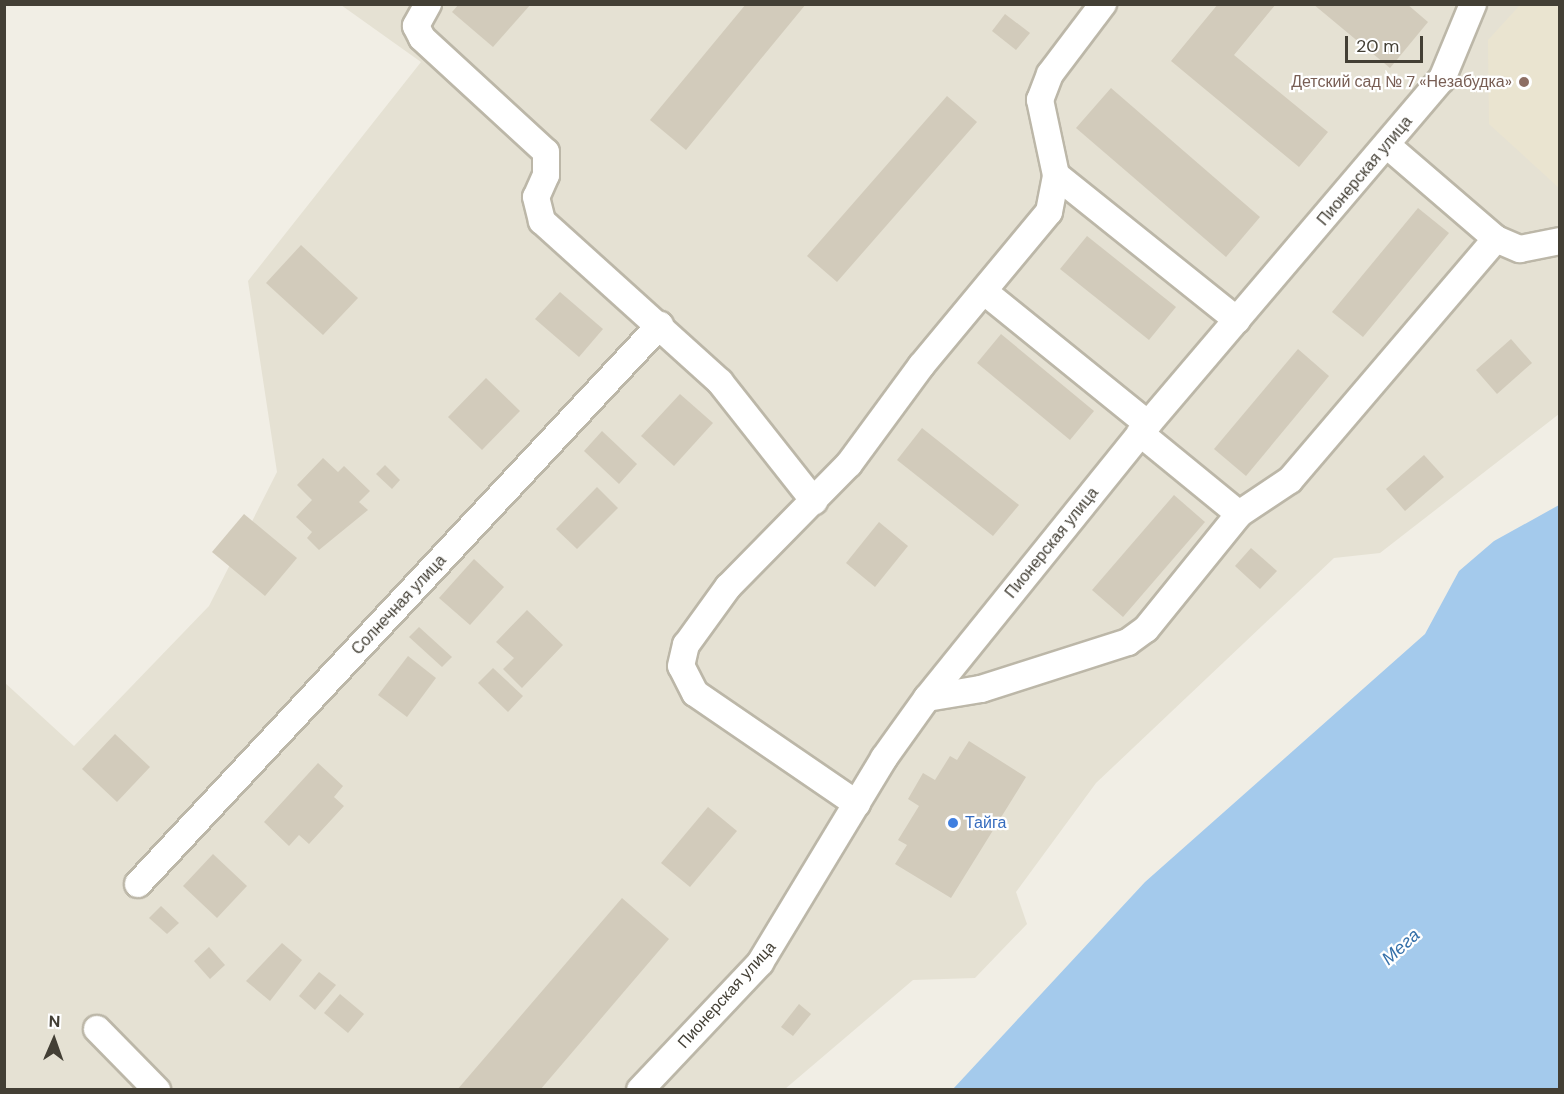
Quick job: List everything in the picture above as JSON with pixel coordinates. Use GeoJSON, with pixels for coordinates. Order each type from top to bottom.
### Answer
{"type":"FeatureCollection","features":[{"type":"Feature","properties":{"kind":"street"},"geometry":{"type":"LineString","coordinates":[[428,4],[416,26],[422,38],[546,152],[546,175],[536,207],[542,221],[720,382],[814,501]]}},
{"type":"Feature","properties":{"kind":"street"},"geometry":{"type":"LineString","coordinates":[[857,804],[695,693],[681,666],[686,645],[702,615],[814,501],[986,293],[1049,212],[1056,175],[1040,100],[1050,74],[1102,4]]}},
{"type":"Feature","properties":{"kind":"street","name":"Пионерская улица"},"geometry":{"type":"LineString","coordinates":[[640,1089],[760,963],[857,804],[927,698],[1144,429],[1388,146],[1442,79],[1473,4]]}},
{"type":"Feature","properties":{"kind":"street"},"geometry":{"type":"LineString","coordinates":[[1388,146],[1496,239],[1520,249],[1560,241]]}},
{"type":"Feature","properties":{"kind":"street"},"geometry":{"type":"LineString","coordinates":[[1056,175],[1237,320]]}},
{"type":"Feature","properties":{"kind":"street"},"geometry":{"type":"LineString","coordinates":[[927,698],[981,689],[1128,642],[1146,629],[1239,514],[1290,480],[1496,239]]}},
{"type":"Feature","properties":{"kind":"street"},"geometry":{"type":"LineString","coordinates":[[986,293],[1239,514]]}},
{"type":"Feature","properties":{"kind":"street","name":"Солнечная улица"},"geometry":{"type":"LineString","coordinates":[[138,884],[660,326]]}},
{"type":"Feature","properties":{"kind":"street"},"geometry":{"type":"LineString","coordinates":[[97,1029],[157,1089]]}},
{"type":"Feature","properties":{"kind":"shaded area"},"geometry":{"type":"Polygon","coordinates":[[[341,5],[1559,5],[1559,414],[1380,553],[1334,558],[1096,783],[1016,892],[1027,924],[975,978],[913,980],[785,1089],[6,1089],[4,682],[74,746],[209,606],[277,472],[248,281],[421,62],[341,5]]]}},
{"type":"Feature","properties":{"kind":"shaded area","name":"Детский сад № 7 «Незабудка»"},"geometry":{"type":"Polygon","coordinates":[[[1520,5],[1559,5],[1559,188],[1489,124],[1488,40],[1520,5]]]}},
{"type":"Feature","properties":{"kind":"water","name":"Мега"},"geometry":{"type":"Polygon","coordinates":[[[1559,505],[1559,1089],[953,1089],[1145,882],[1425,634],[1459,571],[1494,541],[1559,505]]]}},
{"type":"Feature","properties":{"kind":"building"},"geometry":{"type":"Polygon","coordinates":[[[459,4],[531,4],[493,47],[452,12],[459,4]]]}},
{"type":"Feature","properties":{"kind":"building"},"geometry":{"type":"Polygon","coordinates":[[[746,4],[806,4],[686,150],[650,120],[746,4]]]}},
{"type":"Feature","properties":{"kind":"building"},"geometry":{"type":"Polygon","coordinates":[[[1218,4],[1276,4],[1234,55],[1328,132],[1299,167],[1171,61],[1218,4]]]}},
{"type":"Feature","properties":{"kind":"building"},"geometry":{"type":"Polygon","coordinates":[[[1313,4],[1407,4],[1428,22],[1390,68],[1313,4]]]}},
{"type":"Feature","properties":{"kind":"building"},"geometry":{"type":"Polygon","coordinates":[[[1005,14],[1030,33],[1016,50],[992,31],[1005,14]]]}},
{"type":"Feature","properties":{"kind":"building"},"geometry":{"type":"Polygon","coordinates":[[[1111,88],[1260,217],[1226,257],[1076,128],[1111,88]]]}},
{"type":"Feature","properties":{"kind":"building"},"geometry":{"type":"Polygon","coordinates":[[[947,96],[977,122],[837,282],[807,256],[947,96]]]}},
{"type":"Feature","properties":{"kind":"building"},"geometry":{"type":"Polygon","coordinates":[[[1418,208],[1449,233],[1363,337],[1332,312],[1418,208]]]}},
{"type":"Feature","properties":{"kind":"building"},"geometry":{"type":"Polygon","coordinates":[[[1087,236],[1176,307],[1149,340],[1060,269],[1087,236]]]}},
{"type":"Feature","properties":{"kind":"building"},"geometry":{"type":"Polygon","coordinates":[[[301,245],[358,298],[323,335],[266,283],[301,245]]]}},
{"type":"Feature","properties":{"kind":"building"},"geometry":{"type":"Polygon","coordinates":[[[560,292],[603,329],[579,357],[535,319],[560,292]]]}},
{"type":"Feature","properties":{"kind":"building"},"geometry":{"type":"Polygon","coordinates":[[[1001,334],[1094,411],[1070,440],[977,363],[1001,334]]]}},
{"type":"Feature","properties":{"kind":"building"},"geometry":{"type":"Polygon","coordinates":[[[1511,339],[1532,363],[1497,394],[1476,370],[1511,339]]]}},
{"type":"Feature","properties":{"kind":"building"},"geometry":{"type":"Polygon","coordinates":[[[1298,349],[1329,376],[1246,476],[1214,449],[1298,349]]]}},
{"type":"Feature","properties":{"kind":"building"},"geometry":{"type":"Polygon","coordinates":[[[486,378],[520,411],[482,450],[448,417],[486,378]]]}},
{"type":"Feature","properties":{"kind":"building"},"geometry":{"type":"Polygon","coordinates":[[[680,394],[713,423],[674,466],[641,436],[680,394]]]}},
{"type":"Feature","properties":{"kind":"building"},"geometry":{"type":"Polygon","coordinates":[[[922,428],[1019,505],[993,536],[897,460],[922,428]]]}},
{"type":"Feature","properties":{"kind":"building"},"geometry":{"type":"Polygon","coordinates":[[[602,431],[637,464],[619,484],[584,451],[602,431]]]}},
{"type":"Feature","properties":{"kind":"building"},"geometry":{"type":"Polygon","coordinates":[[[1424,455],[1444,477],[1405,511],[1386,489],[1424,455]]]}},
{"type":"Feature","properties":{"kind":"building"},"geometry":{"type":"Polygon","coordinates":[[[323,458],[338,472],[344,466],[370,491],[359,502],[368,510],[319,550],[307,538],[312,532],[296,517],[312,500],[297,485],[323,458]]]}},
{"type":"Feature","properties":{"kind":"building"},"geometry":{"type":"Polygon","coordinates":[[[385,465],[400,480],[392,489],[376,474],[385,465]]]}},
{"type":"Feature","properties":{"kind":"building"},"geometry":{"type":"Polygon","coordinates":[[[597,487],[618,508],[577,549],[556,529],[597,487]]]}},
{"type":"Feature","properties":{"kind":"building"},"geometry":{"type":"Polygon","coordinates":[[[1174,495],[1205,522],[1123,617],[1092,590],[1174,495]]]}},
{"type":"Feature","properties":{"kind":"building"},"geometry":{"type":"Polygon","coordinates":[[[244,514],[297,558],[265,596],[212,552],[244,514]]]}},
{"type":"Feature","properties":{"kind":"building"},"geometry":{"type":"Polygon","coordinates":[[[879,522],[908,546],[875,587],[846,563],[879,522]]]}},
{"type":"Feature","properties":{"kind":"building"},"geometry":{"type":"Polygon","coordinates":[[[1251,548],[1277,571],[1260,589],[1235,566],[1251,548]]]}},
{"type":"Feature","properties":{"kind":"building"},"geometry":{"type":"Polygon","coordinates":[[[474,559],[504,587],[470,625],[439,598],[474,559]]]}},
{"type":"Feature","properties":{"kind":"building"},"geometry":{"type":"Polygon","coordinates":[[[527,610],[563,645],[522,688],[503,669],[514,658],[496,642],[527,610]]]}},
{"type":"Feature","properties":{"kind":"building"},"geometry":{"type":"Polygon","coordinates":[[[419,627],[452,657],[442,667],[409,637],[419,627]]]}},
{"type":"Feature","properties":{"kind":"building"},"geometry":{"type":"Polygon","coordinates":[[[408,656],[436,678],[407,717],[378,695],[408,656]]]}},
{"type":"Feature","properties":{"kind":"building"},"geometry":{"type":"Polygon","coordinates":[[[493,668],[523,696],[508,712],[478,683],[493,668]]]}},
{"type":"Feature","properties":{"kind":"building"},"geometry":{"type":"Polygon","coordinates":[[[115,734],[150,767],[117,802],[82,769],[115,734]]]}},
{"type":"Feature","properties":{"kind":"building","name":"Тайга"},"geometry":{"type":"Polygon","coordinates":[[[969,741],[1026,777],[951,898],[895,864],[907,845],[898,840],[919,806],[908,799],[923,773],[935,780],[950,756],[957,760],[969,741]]]}},
{"type":"Feature","properties":{"kind":"building"},"geometry":{"type":"Polygon","coordinates":[[[318,763],[343,786],[334,797],[344,806],[309,844],[299,835],[289,846],[264,822],[318,763]]]}},
{"type":"Feature","properties":{"kind":"building"},"geometry":{"type":"Polygon","coordinates":[[[708,807],[737,831],[690,887],[661,863],[708,807]]]}},
{"type":"Feature","properties":{"kind":"building"},"geometry":{"type":"Polygon","coordinates":[[[213,854],[247,886],[217,918],[183,886],[213,854]]]}},
{"type":"Feature","properties":{"kind":"building"},"geometry":{"type":"Polygon","coordinates":[[[622,898],[669,939],[540,1090],[457,1090],[622,898]]]}},
{"type":"Feature","properties":{"kind":"building"},"geometry":{"type":"Polygon","coordinates":[[[161,906],[179,923],[167,934],[149,918],[161,906]]]}},
{"type":"Feature","properties":{"kind":"building"},"geometry":{"type":"Polygon","coordinates":[[[282,943],[302,960],[270,1001],[246,981],[282,943]]]}},
{"type":"Feature","properties":{"kind":"building"},"geometry":{"type":"Polygon","coordinates":[[[209,947],[225,965],[210,979],[194,961],[209,947]]]}},
{"type":"Feature","properties":{"kind":"building"},"geometry":{"type":"Polygon","coordinates":[[[319,972],[336,985],[315,1010],[299,996],[319,972]]]}},
{"type":"Feature","properties":{"kind":"building"},"geometry":{"type":"Polygon","coordinates":[[[340,994],[364,1014],[348,1033],[324,1013],[340,994]]]}},
{"type":"Feature","properties":{"kind":"building"},"geometry":{"type":"Polygon","coordinates":[[[799,1004],[811,1014],[793,1036],[781,1027],[799,1004]]]}},
{"type":"Feature","properties":{"kind":"place","name":"Детский сад № 7 «Незабудка»"},"geometry":{"type":"Point","coordinates":[1524,82]}},
{"type":"Feature","properties":{"kind":"place","name":"Тайга"},"geometry":{"type":"Point","coordinates":[953,823]}}]}
